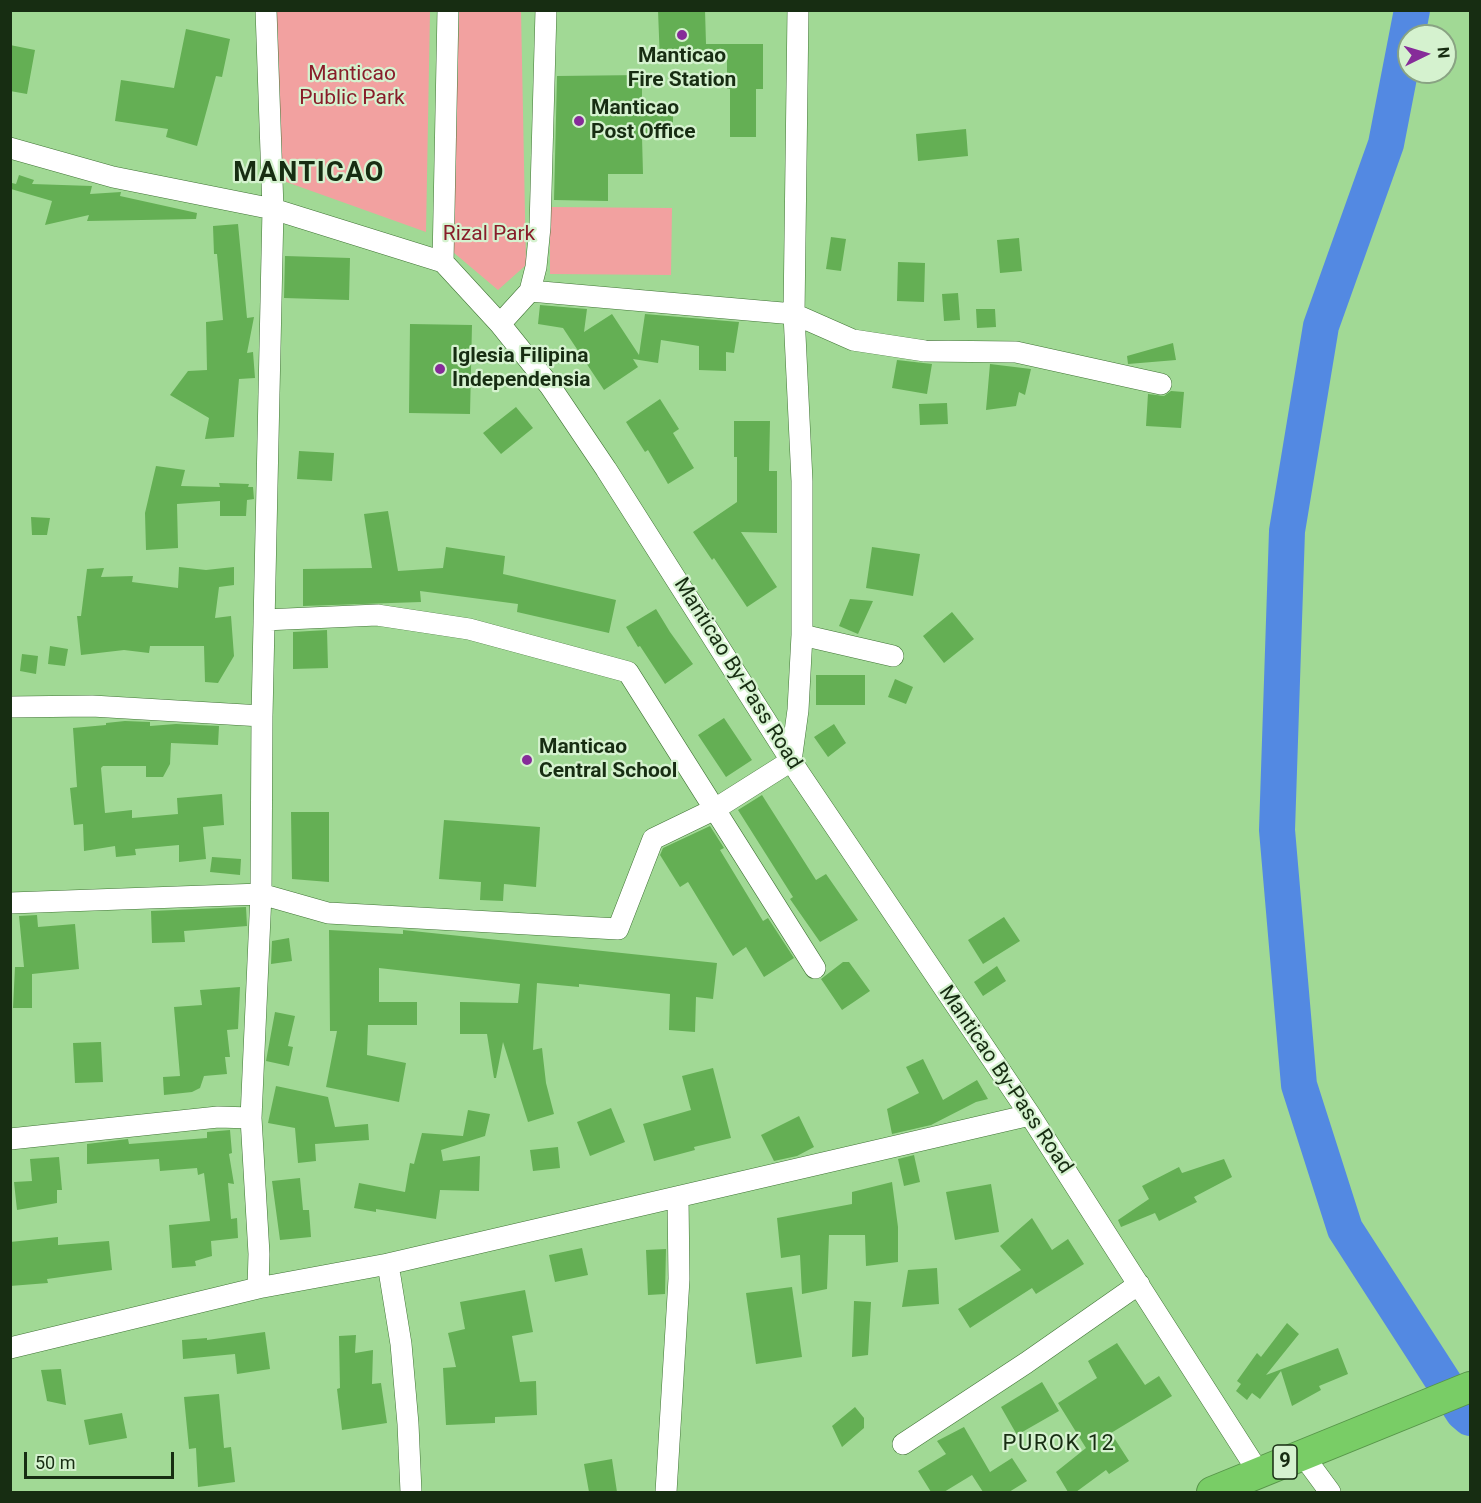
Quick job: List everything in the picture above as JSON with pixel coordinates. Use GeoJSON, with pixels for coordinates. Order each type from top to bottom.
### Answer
{"type":"FeatureCollection","features":[{"type":"Feature","properties":{"kind":"highway","name":"9"},"geometry":{"type":"LineString","coordinates":[[1212,1492],[1470,1387]]}},
{"type":"Feature","properties":{"kind":"street"},"geometry":{"type":"LineString","coordinates":[[258,1288],[259,1254],[251,1118],[261,894],[262,716],[273,209],[266,10]]}},
{"type":"Feature","properties":{"kind":"street"},"geometry":{"type":"LineString","coordinates":[[10,148],[113,177],[273,209],[443,262],[448,10]]}},
{"type":"Feature","properties":{"kind":"street"},"geometry":{"type":"LineString","coordinates":[[500,324],[530,291],[536,267],[540,227],[546,10]]}},
{"type":"Feature","properties":{"kind":"street"},"geometry":{"type":"LineString","coordinates":[[10,903],[261,894],[328,913],[618,929],[652,839],[715,808],[791,760],[798,710],[802,635],[802,481],[794,314],[798,10]]}},
{"type":"Feature","properties":{"kind":"street","name":"Manticao By-Pass Road"},"geometry":{"type":"LineString","coordinates":[[443,262],[500,324],[550,386],[606,469],[791,760],[1030,1115],[1259,1473]]}},
{"type":"Feature","properties":{"kind":"street"},"geometry":{"type":"LineString","coordinates":[[530,291],[794,314],[853,340],[925,351],[1016,352],[1161,384]]}},
{"type":"Feature","properties":{"kind":"street"},"geometry":{"type":"LineString","coordinates":[[264,620],[377,615],[469,629],[628,672],[815,968]]}},
{"type":"Feature","properties":{"kind":"street"},"geometry":{"type":"LineString","coordinates":[[802,635],[892,656]]}},
{"type":"Feature","properties":{"kind":"street"},"geometry":{"type":"LineString","coordinates":[[10,706],[92,706],[262,716]]}},
{"type":"Feature","properties":{"kind":"street"},"geometry":{"type":"LineString","coordinates":[[10,1348],[258,1288],[388,1264],[1030,1115]]}},
{"type":"Feature","properties":{"kind":"street"},"geometry":{"type":"LineString","coordinates":[[10,1139],[218,1117],[251,1118]]}},
{"type":"Feature","properties":{"kind":"street"},"geometry":{"type":"LineString","coordinates":[[666,1492],[679,1279],[678,1197]]}},
{"type":"Feature","properties":{"kind":"street"},"geometry":{"type":"LineString","coordinates":[[388,1264],[402,1356],[411,1492]]}},
{"type":"Feature","properties":{"kind":"street"},"geometry":{"type":"LineString","coordinates":[[903,1444],[1026,1364],[1138,1284]]}},
{"type":"Feature","properties":{"kind":"street"},"geometry":{"type":"LineString","coordinates":[[1302,1454],[1330,1492]]}},
{"type":"Feature","properties":{"kind":"green space","name":"Manticao Public Park"},"geometry":{"type":"Polygon","coordinates":[[[272,11],[430,11],[426,232],[278,179],[272,11]]]}},
{"type":"Feature","properties":{"kind":"green space","name":"Rizal Park"},"geometry":{"type":"Polygon","coordinates":[[[459,11],[521,11],[526,265],[498,290],[453,252],[459,11]]]}},
{"type":"Feature","properties":{"kind":"green space"},"geometry":{"type":"Polygon","coordinates":[[[550,207],[672,208],[671,275],[550,274],[550,207]]]}},
{"type":"Feature","properties":{"kind":"building"},"geometry":{"type":"Polygon","coordinates":[[[658,10],[705,10],[706,44],[763,44],[763,89],[756,89],[756,137],[730,137],[730,89],[727,89],[727,59],[660,62],[658,10]]]}},
{"type":"Feature","properties":{"kind":"building"},"geometry":{"type":"Polygon","coordinates":[[[186,29],[230,39],[222,77],[216,76],[197,146],[166,137],[168,129],[115,121],[121,80],[174,88],[186,29]]]}},
{"type":"Feature","properties":{"kind":"building"},"geometry":{"type":"Polygon","coordinates":[[[10,45],[35,50],[27,94],[10,91],[10,45]]]}},
{"type":"Feature","properties":{"kind":"building"},"geometry":{"type":"Polygon","coordinates":[[[642,75],[642,111],[673,111],[673,137],[642,137],[643,174],[608,174],[608,201],[554,200],[557,76],[642,75]]]}},
{"type":"Feature","properties":{"kind":"building"},"geometry":{"type":"Polygon","coordinates":[[[966,129],[968,156],[918,161],[916,134],[966,129]]]}},
{"type":"Feature","properties":{"kind":"building"},"geometry":{"type":"Polygon","coordinates":[[[19,175],[34,180],[32,184],[92,186],[90,194],[121,192],[120,196],[197,213],[196,219],[87,221],[89,215],[45,225],[52,201],[11,189],[12,183],[16,184],[19,175]]]}},
{"type":"Feature","properties":{"kind":"building"},"geometry":{"type":"Polygon","coordinates":[[[238,224],[247,318],[254,317],[247,353],[253,352],[255,378],[239,379],[234,437],[205,439],[209,418],[170,395],[188,371],[207,370],[206,322],[223,320],[217,254],[214,254],[213,226],[238,224]]]}},
{"type":"Feature","properties":{"kind":"building"},"geometry":{"type":"Polygon","coordinates":[[[831,237],[846,239],[841,271],[826,269],[831,237]]]}},
{"type":"Feature","properties":{"kind":"building"},"geometry":{"type":"Polygon","coordinates":[[[1019,238],[1022,271],[1000,273],[997,240],[1019,238]]]}},
{"type":"Feature","properties":{"kind":"building"},"geometry":{"type":"Polygon","coordinates":[[[285,256],[350,258],[349,300],[284,298],[285,256]]]}},
{"type":"Feature","properties":{"kind":"building"},"geometry":{"type":"Polygon","coordinates":[[[898,262],[925,263],[924,302],[897,301],[898,262]]]}},
{"type":"Feature","properties":{"kind":"building"},"geometry":{"type":"Polygon","coordinates":[[[958,293],[960,320],[944,321],[942,294],[958,293]]]}},
{"type":"Feature","properties":{"kind":"building"},"geometry":{"type":"Polygon","coordinates":[[[540,305],[587,309],[584,332],[612,314],[639,355],[645,314],[739,322],[734,353],[726,352],[726,371],[699,370],[699,346],[661,340],[658,363],[633,359],[638,367],[604,390],[563,328],[538,324],[540,305]]]}},
{"type":"Feature","properties":{"kind":"building"},"geometry":{"type":"Polygon","coordinates":[[[976,309],[995,309],[996,327],[977,328],[976,309]]]}},
{"type":"Feature","properties":{"kind":"building","name":"Iglesia Filipina Independensia"},"geometry":{"type":"Polygon","coordinates":[[[410,324],[472,325],[470,414],[409,413],[410,324]]]}},
{"type":"Feature","properties":{"kind":"building"},"geometry":{"type":"Polygon","coordinates":[[[1173,343],[1176,360],[1128,364],[1127,356],[1173,343]]]}},
{"type":"Feature","properties":{"kind":"building"},"geometry":{"type":"Polygon","coordinates":[[[897,360],[932,364],[927,394],[892,388],[897,360]]]}},
{"type":"Feature","properties":{"kind":"building"},"geometry":{"type":"Polygon","coordinates":[[[990,364],[1031,369],[1025,395],[1019,392],[1016,406],[986,410],[990,364]]]}},
{"type":"Feature","properties":{"kind":"building"},"geometry":{"type":"Polygon","coordinates":[[[1171,391],[1184,392],[1181,428],[1146,426],[1148,394],[1164,396],[1171,391]]]}},
{"type":"Feature","properties":{"kind":"building"},"geometry":{"type":"Polygon","coordinates":[[[660,399],[679,429],[673,433],[694,468],[668,484],[648,450],[645,452],[626,422],[660,399]]]}},
{"type":"Feature","properties":{"kind":"building"},"geometry":{"type":"Polygon","coordinates":[[[947,403],[948,424],[920,425],[919,404],[947,403]]]}},
{"type":"Feature","properties":{"kind":"building"},"geometry":{"type":"Polygon","coordinates":[[[516,407],[533,428],[501,454],[483,433],[516,407]]]}},
{"type":"Feature","properties":{"kind":"building"},"geometry":{"type":"Polygon","coordinates":[[[734,421],[770,421],[769,471],[777,471],[777,533],[741,532],[777,587],[747,607],[714,558],[712,560],[693,532],[737,502],[734,421]]]}},
{"type":"Feature","properties":{"kind":"building"},"geometry":{"type":"Polygon","coordinates":[[[299,451],[334,453],[332,481],[297,479],[299,451]]]}},
{"type":"Feature","properties":{"kind":"building"},"geometry":{"type":"Polygon","coordinates":[[[156,466],[185,470],[181,486],[220,487],[219,483],[249,484],[248,487],[253,487],[254,499],[247,500],[246,516],[220,516],[220,501],[177,504],[178,548],[146,550],[145,513],[156,466]]]}},
{"type":"Feature","properties":{"kind":"building"},"geometry":{"type":"Polygon","coordinates":[[[388,511],[398,571],[443,568],[446,547],[505,556],[503,574],[616,600],[609,633],[517,612],[518,604],[420,591],[421,602],[303,606],[303,569],[372,568],[364,514],[388,511]]]}},
{"type":"Feature","properties":{"kind":"building"},"geometry":{"type":"Polygon","coordinates":[[[31,517],[50,518],[47,535],[32,535],[31,517]]]}},
{"type":"Feature","properties":{"kind":"building"},"geometry":{"type":"Polygon","coordinates":[[[872,547],[920,554],[913,596],[866,588],[872,547]]]}},
{"type":"Feature","properties":{"kind":"building"},"geometry":{"type":"Polygon","coordinates":[[[179,567],[206,570],[234,567],[234,585],[219,587],[215,618],[231,616],[234,656],[218,683],[205,682],[204,646],[150,646],[149,653],[124,650],[81,655],[77,616],[81,616],[87,569],[104,568],[101,577],[133,576],[132,582],[178,588],[179,567]]]}},
{"type":"Feature","properties":{"kind":"building"},"geometry":{"type":"Polygon","coordinates":[[[850,599],[873,601],[858,634],[839,626],[850,599]]]}},
{"type":"Feature","properties":{"kind":"building"},"geometry":{"type":"Polygon","coordinates":[[[656,609],[693,664],[665,684],[626,627],[656,609]]]}},
{"type":"Feature","properties":{"kind":"building"},"geometry":{"type":"Polygon","coordinates":[[[952,612],[974,639],[944,663],[923,636],[952,612]]]}},
{"type":"Feature","properties":{"kind":"building"},"geometry":{"type":"Polygon","coordinates":[[[327,630],[328,668],[293,669],[293,632],[327,630]]]}},
{"type":"Feature","properties":{"kind":"building"},"geometry":{"type":"Polygon","coordinates":[[[50,646],[68,649],[65,666],[48,664],[50,646]]]}},
{"type":"Feature","properties":{"kind":"building"},"geometry":{"type":"Polygon","coordinates":[[[22,654],[38,656],[36,674],[20,671],[22,654]]]}},
{"type":"Feature","properties":{"kind":"building"},"geometry":{"type":"Polygon","coordinates":[[[816,675],[865,675],[865,705],[816,705],[816,675]]]}},
{"type":"Feature","properties":{"kind":"building"},"geometry":{"type":"Polygon","coordinates":[[[895,679],[913,687],[906,704],[888,697],[895,679]]]}},
{"type":"Feature","properties":{"kind":"building"},"geometry":{"type":"Polygon","coordinates":[[[724,718],[752,760],[726,777],[698,735],[724,718]]]}},
{"type":"Feature","properties":{"kind":"building"},"geometry":{"type":"Polygon","coordinates":[[[125,721],[150,722],[150,726],[176,724],[219,726],[218,745],[171,743],[170,764],[163,777],[146,777],[146,766],[103,766],[101,768],[105,813],[132,810],[132,818],[178,814],[177,798],[222,794],[224,825],[203,827],[206,859],[179,862],[179,845],[135,849],[136,855],[116,857],[115,846],[84,851],[83,824],[74,825],[70,788],[77,787],[73,728],[125,721]]]}},
{"type":"Feature","properties":{"kind":"building"},"geometry":{"type":"Polygon","coordinates":[[[834,724],[846,743],[828,757],[814,737],[834,724]]]}},
{"type":"Feature","properties":{"kind":"building"},"geometry":{"type":"Polygon","coordinates":[[[762,795],[816,880],[826,874],[858,920],[820,942],[790,899],[793,897],[738,810],[762,795]]]}},
{"type":"Feature","properties":{"kind":"building"},"geometry":{"type":"Polygon","coordinates":[[[291,812],[329,812],[329,882],[292,879],[291,812]]]}},
{"type":"Feature","properties":{"kind":"building"},"geometry":{"type":"Polygon","coordinates":[[[444,820],[540,827],[536,887],[504,884],[503,901],[480,900],[481,882],[439,879],[444,820]]]}},
{"type":"Feature","properties":{"kind":"building"},"geometry":{"type":"Polygon","coordinates":[[[710,826],[724,848],[720,850],[763,921],[768,918],[794,958],[764,977],[746,947],[733,956],[688,882],[680,887],[660,855],[663,848],[710,826]]]}},
{"type":"Feature","properties":{"kind":"building"},"geometry":{"type":"Polygon","coordinates":[[[212,857],[241,859],[240,875],[210,872],[212,857]]]}},
{"type":"Feature","properties":{"kind":"building"},"geometry":{"type":"Polygon","coordinates":[[[246,907],[247,926],[184,931],[185,942],[152,943],[151,911],[246,907]]]}},
{"type":"Feature","properties":{"kind":"building"},"geometry":{"type":"Polygon","coordinates":[[[37,915],[38,927],[75,924],[79,969],[32,974],[32,1008],[13,1008],[15,967],[24,967],[19,916],[37,915]]]}},
{"type":"Feature","properties":{"kind":"building"},"geometry":{"type":"Polygon","coordinates":[[[1004,917],[1020,941],[983,964],[968,940],[1004,917]]]}},
{"type":"Feature","properties":{"kind":"building"},"geometry":{"type":"Polygon","coordinates":[[[329,930],[403,934],[403,930],[717,963],[713,999],[696,997],[695,1032],[669,1030],[670,994],[579,984],[579,987],[537,983],[533,1050],[542,1048],[546,1083],[554,1114],[528,1122],[503,1042],[496,1078],[494,1078],[487,1034],[460,1034],[460,1002],[518,1003],[520,984],[379,968],[379,1002],[417,1002],[417,1025],[368,1025],[367,1055],[406,1063],[399,1102],[326,1087],[337,1031],[330,1031],[329,930]]]}},
{"type":"Feature","properties":{"kind":"building"},"geometry":{"type":"Polygon","coordinates":[[[289,938],[292,961],[271,964],[272,941],[289,938]]]}},
{"type":"Feature","properties":{"kind":"building"},"geometry":{"type":"Polygon","coordinates":[[[843,962],[849,962],[870,991],[842,1010],[821,979],[843,962]]]}},
{"type":"Feature","properties":{"kind":"building"},"geometry":{"type":"Polygon","coordinates":[[[997,966],[1006,981],[983,996],[974,982],[997,966]]]}},
{"type":"Feature","properties":{"kind":"building"},"geometry":{"type":"Polygon","coordinates":[[[240,987],[238,1029],[227,1030],[230,1057],[225,1057],[227,1074],[204,1076],[200,1088],[192,1092],[164,1095],[163,1077],[180,1076],[174,1007],[202,1005],[200,990],[240,987]]]}},
{"type":"Feature","properties":{"kind":"building"},"geometry":{"type":"Polygon","coordinates":[[[275,1012],[295,1016],[288,1046],[293,1047],[289,1066],[266,1061],[275,1012]]]}},
{"type":"Feature","properties":{"kind":"building"},"geometry":{"type":"Polygon","coordinates":[[[101,1042],[103,1082],[75,1083],[73,1043],[101,1042]]]}},
{"type":"Feature","properties":{"kind":"building"},"geometry":{"type":"Polygon","coordinates":[[[923,1059],[943,1100],[977,1080],[988,1099],[976,1102],[931,1125],[892,1134],[887,1109],[919,1093],[906,1067],[923,1059]]]}},
{"type":"Feature","properties":{"kind":"building"},"geometry":{"type":"Polygon","coordinates":[[[713,1068],[731,1138],[694,1147],[695,1150],[654,1161],[643,1124],[691,1110],[682,1076],[713,1068]]]}},
{"type":"Feature","properties":{"kind":"building"},"geometry":{"type":"Polygon","coordinates":[[[276,1086],[328,1097],[335,1127],[368,1124],[369,1140],[315,1144],[316,1161],[298,1163],[295,1128],[268,1123],[276,1086]]]}},
{"type":"Feature","properties":{"kind":"building"},"geometry":{"type":"Polygon","coordinates":[[[611,1108],[625,1142],[590,1156],[577,1122],[611,1108]]]}},
{"type":"Feature","properties":{"kind":"building"},"geometry":{"type":"Polygon","coordinates":[[[468,1110],[490,1114],[485,1136],[441,1150],[443,1161],[480,1156],[479,1191],[440,1190],[436,1219],[376,1209],[376,1212],[354,1208],[359,1183],[405,1192],[410,1163],[414,1164],[422,1133],[463,1136],[468,1110]]]}},
{"type":"Feature","properties":{"kind":"building"},"geometry":{"type":"Polygon","coordinates":[[[799,1116],[814,1147],[797,1156],[774,1161],[761,1135],[799,1116]]]}},
{"type":"Feature","properties":{"kind":"building"},"geometry":{"type":"Polygon","coordinates":[[[230,1130],[232,1153],[229,1154],[234,1184],[228,1183],[231,1219],[237,1218],[238,1238],[211,1241],[212,1256],[195,1261],[196,1266],[172,1268],[169,1225],[210,1221],[204,1173],[198,1175],[197,1168],[160,1171],[159,1159],[87,1164],[87,1144],[128,1139],[129,1144],[207,1138],[207,1132],[230,1130]]]}},
{"type":"Feature","properties":{"kind":"building"},"geometry":{"type":"Polygon","coordinates":[[[558,1147],[560,1168],[533,1171],[530,1150],[558,1147]]]}},
{"type":"Feature","properties":{"kind":"building"},"geometry":{"type":"Polygon","coordinates":[[[914,1155],[920,1182],[904,1186],[898,1159],[914,1155]]]}},
{"type":"Feature","properties":{"kind":"building"},"geometry":{"type":"Polygon","coordinates":[[[59,1157],[62,1190],[57,1190],[57,1203],[17,1210],[14,1182],[32,1181],[30,1159],[59,1157]]]}},
{"type":"Feature","properties":{"kind":"building"},"geometry":{"type":"Polygon","coordinates":[[[1224,1159],[1232,1177],[1194,1197],[1197,1202],[1159,1221],[1155,1213],[1121,1227],[1118,1220],[1149,1199],[1142,1186],[1179,1167],[1182,1173],[1224,1159]]]}},
{"type":"Feature","properties":{"kind":"building"},"geometry":{"type":"Polygon","coordinates":[[[300,1178],[303,1210],[309,1210],[311,1237],[280,1240],[272,1181],[300,1178]]]}},
{"type":"Feature","properties":{"kind":"building"},"geometry":{"type":"Polygon","coordinates":[[[892,1182],[898,1227],[898,1262],[866,1266],[865,1235],[829,1235],[827,1289],[802,1294],[800,1255],[781,1258],[777,1218],[852,1204],[852,1192],[892,1182]]]}},
{"type":"Feature","properties":{"kind":"building"},"geometry":{"type":"Polygon","coordinates":[[[991,1184],[999,1232],[955,1240],[946,1192],[991,1184]]]}},
{"type":"Feature","properties":{"kind":"building"},"geometry":{"type":"Polygon","coordinates":[[[1032,1218],[1052,1250],[1068,1239],[1084,1264],[1036,1294],[1032,1288],[970,1328],[958,1309],[1021,1270],[1000,1246],[1032,1218]]]}},
{"type":"Feature","properties":{"kind":"building"},"geometry":{"type":"Polygon","coordinates":[[[58,1237],[58,1245],[109,1241],[112,1270],[47,1279],[48,1283],[10,1286],[10,1242],[58,1237]]]}},
{"type":"Feature","properties":{"kind":"building"},"geometry":{"type":"Polygon","coordinates":[[[582,1248],[588,1275],[555,1282],[549,1255],[582,1248]]]}},
{"type":"Feature","properties":{"kind":"building"},"geometry":{"type":"Polygon","coordinates":[[[666,1249],[665,1294],[648,1295],[646,1250],[666,1249]]]}},
{"type":"Feature","properties":{"kind":"building"},"geometry":{"type":"Polygon","coordinates":[[[937,1268],[939,1304],[902,1307],[908,1270],[937,1268]]]}},
{"type":"Feature","properties":{"kind":"building"},"geometry":{"type":"Polygon","coordinates":[[[792,1287],[802,1357],[756,1364],[746,1293],[792,1287]]]}},
{"type":"Feature","properties":{"kind":"building"},"geometry":{"type":"Polygon","coordinates":[[[525,1290],[533,1332],[512,1336],[520,1382],[536,1381],[537,1415],[495,1417],[495,1423],[446,1425],[443,1368],[456,1367],[448,1333],[465,1329],[460,1302],[525,1290]]]}},
{"type":"Feature","properties":{"kind":"building"},"geometry":{"type":"Polygon","coordinates":[[[854,1301],[871,1302],[868,1355],[852,1357],[854,1301]]]}},
{"type":"Feature","properties":{"kind":"building"},"geometry":{"type":"Polygon","coordinates":[[[1287,1323],[1299,1334],[1266,1375],[1338,1348],[1348,1374],[1319,1386],[1321,1390],[1292,1406],[1281,1371],[1260,1399],[1252,1393],[1247,1400],[1236,1391],[1241,1384],[1237,1381],[1257,1353],[1261,1357],[1287,1323]]]}},
{"type":"Feature","properties":{"kind":"building"},"geometry":{"type":"Polygon","coordinates":[[[265,1332],[270,1369],[237,1374],[235,1354],[183,1359],[182,1340],[207,1338],[207,1340],[265,1332]]]}},
{"type":"Feature","properties":{"kind":"building"},"geometry":{"type":"Polygon","coordinates":[[[356,1335],[355,1353],[373,1350],[372,1384],[381,1383],[387,1423],[342,1430],[337,1389],[340,1388],[339,1336],[356,1335]]]}},
{"type":"Feature","properties":{"kind":"building"},"geometry":{"type":"Polygon","coordinates":[[[1117,1343],[1145,1385],[1159,1376],[1172,1396],[1111,1433],[1129,1461],[1109,1474],[1106,1470],[1076,1492],[1068,1492],[1056,1472],[1086,1448],[1058,1403],[1097,1378],[1088,1361],[1117,1343]]]}},
{"type":"Feature","properties":{"kind":"building"},"geometry":{"type":"Polygon","coordinates":[[[61,1369],[66,1405],[47,1401],[41,1370],[61,1369]]]}},
{"type":"Feature","properties":{"kind":"building"},"geometry":{"type":"Polygon","coordinates":[[[1042,1382],[1059,1411],[1017,1435],[1001,1407],[1042,1382]]]}},
{"type":"Feature","properties":{"kind":"building"},"geometry":{"type":"Polygon","coordinates":[[[219,1394],[224,1448],[231,1447],[235,1482],[198,1487],[196,1448],[189,1449],[184,1397],[219,1394]]]}},
{"type":"Feature","properties":{"kind":"building"},"geometry":{"type":"Polygon","coordinates":[[[855,1407],[864,1418],[864,1428],[842,1447],[832,1426],[855,1407]]]}},
{"type":"Feature","properties":{"kind":"building"},"geometry":{"type":"Polygon","coordinates":[[[122,1413],[127,1438],[89,1445],[84,1420],[122,1413]]]}},
{"type":"Feature","properties":{"kind":"building"},"geometry":{"type":"Polygon","coordinates":[[[964,1427],[990,1472],[1012,1458],[1027,1481],[1009,1492],[983,1492],[972,1475],[944,1492],[931,1492],[918,1471],[946,1454],[937,1441],[964,1427]]]}},
{"type":"Feature","properties":{"kind":"building"},"geometry":{"type":"Polygon","coordinates":[[[612,1459],[617,1492],[589,1492],[584,1464],[612,1459]]]}},
{"type":"Feature","properties":{"kind":"waterway"},"geometry":{"type":"LineString","coordinates":[[1412,10],[1386,144],[1321,326],[1287,531],[1277,830],[1299,1085],[1345,1229],[1463,1412],[1470,1418]]}},
{"type":"Feature","properties":{"kind":"place","name":"Manticao Fire Station"},"geometry":{"type":"Point","coordinates":[682,35]}},
{"type":"Feature","properties":{"kind":"place","name":"Manticao Post Office"},"geometry":{"type":"Point","coordinates":[579,121]}},
{"type":"Feature","properties":{"kind":"place","name":"Iglesia Filipina Independensia"},"geometry":{"type":"Point","coordinates":[440,369]}},
{"type":"Feature","properties":{"kind":"place","name":"Manticao Central School"},"geometry":{"type":"Point","coordinates":[527,760]}},
{"type":"Feature","properties":{"kind":"district","name":"MANTICAO"},"geometry":{"type":"Point","coordinates":[309,174]}},
{"type":"Feature","properties":{"kind":"district","name":"PUROK 12"},"geometry":{"type":"Point","coordinates":[1059,1444]}}]}
